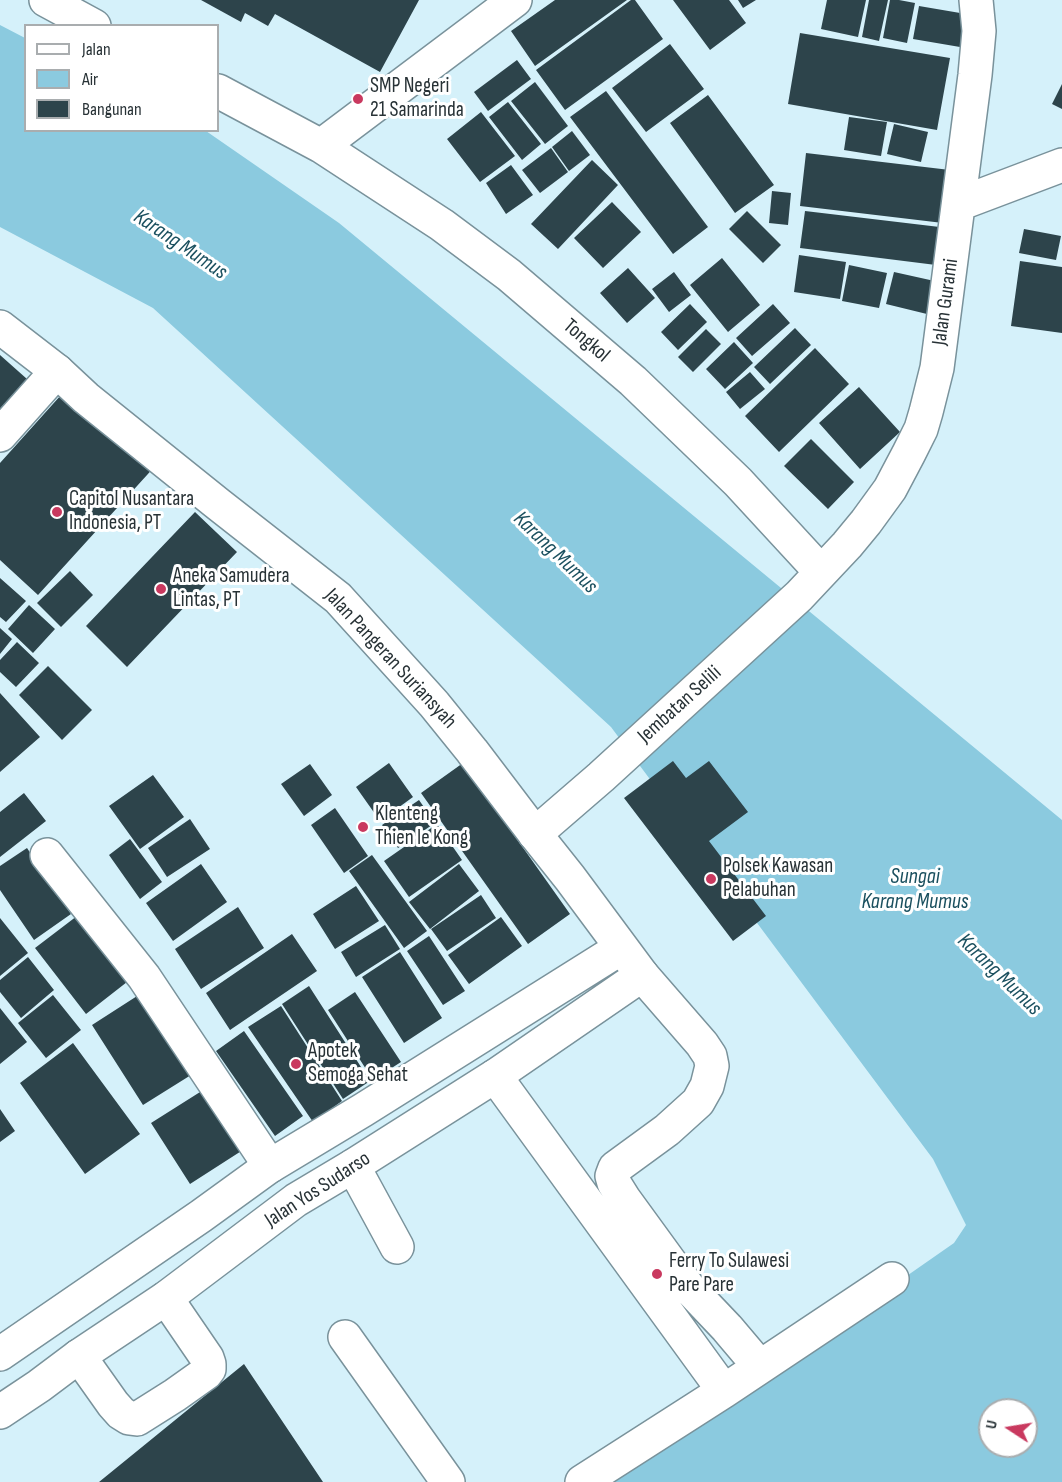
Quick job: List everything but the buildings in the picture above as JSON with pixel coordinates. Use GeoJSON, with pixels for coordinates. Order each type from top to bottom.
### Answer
{"type":"FeatureCollection","features":[{"type":"Feature","properties":{"kind":"main road"},"geometry":{"type":"LineString","coordinates":[[46,0],[90,24]]}},
{"type":"Feature","properties":{"kind":"main road"},"geometry":{"type":"LineString","coordinates":[[321,146],[515,0]]}},
{"type":"Feature","properties":{"kind":"main road","name":"Jalan Gurami"},"geometry":{"type":"LineString","coordinates":[[821,572],[866,522],[884,497],[921,429],[932,393],[978,51],[976,0]]}},
{"type":"Feature","properties":{"kind":"main road","name":"Tongkol"},"geometry":{"type":"LineString","coordinates":[[219,92],[321,146],[442,225],[509,275],[641,389],[738,482],[821,572]]}},
{"type":"Feature","properties":{"kind":"main road"},"geometry":{"type":"LineString","coordinates":[[959,204],[1062,165]]}},
{"type":"Feature","properties":{"kind":"main road","name":"Jalan Pangeran Suriansyah"},"geometry":{"type":"LineString","coordinates":[[0,327],[338,598],[434,704],[570,878],[642,975],[702,1044],[710,1056],[712,1066],[707,1086],[698,1102],[667,1130],[615,1168],[612,1176],[624,1199],[688,1287],[727,1328],[759,1367]]}},
{"type":"Feature","properties":{"kind":"main road"},"geometry":{"type":"LineString","coordinates":[[0,435],[57,371]]}},
{"type":"Feature","properties":{"kind":"main road","name":"Jembatan Selili"},"geometry":{"type":"LineString","coordinates":[[535,834],[601,777],[799,596],[821,572]]}},
{"type":"Feature","properties":{"kind":"main road"},"geometry":{"type":"LineString","coordinates":[[47,855],[144,977],[270,1166]]}},
{"type":"Feature","properties":{"kind":"main road","name":"Jalan Yos Sudarso"},"geometry":{"type":"LineString","coordinates":[[0,1354],[270,1166],[621,948]]}},
{"type":"Feature","properties":{"kind":"main road","name":"Jalan Yos Sudarso"},"geometry":{"type":"LineString","coordinates":[[0,1412],[166,1298],[296,1200],[495,1076],[642,975]]}},
{"type":"Feature","properties":{"kind":"main road"},"geometry":{"type":"LineString","coordinates":[[495,1076],[724,1391]]}},
{"type":"Feature","properties":{"kind":"main road"},"geometry":{"type":"LineString","coordinates":[[353,1166],[397,1246]]}},
{"type":"Feature","properties":{"kind":"main road"},"geometry":{"type":"LineString","coordinates":[[582,1482],[892,1279]]}},
{"type":"Feature","properties":{"kind":"main road"},"geometry":{"type":"LineString","coordinates":[[79,1356],[112,1404],[129,1418],[137,1419],[175,1395],[206,1373],[209,1364],[166,1298]]}},
{"type":"Feature","properties":{"kind":"main road"},"geometry":{"type":"LineString","coordinates":[[345,1336],[448,1482]]}},
{"type":"Feature","properties":{"kind":"water","name":"Sungai Karang Mumus"},"geometry":{"type":"Polygon","coordinates":[[[0,25],[24,37],[24,132],[207,132],[339,223],[1062,820],[1062,1482],[611,1482],[954,1243],[966,1225],[933,1159],[611,727],[153,308],[0,227],[0,25]]]}},
{"type":"Feature","properties":{"kind":"place","name":"SMP Negeri 21 Samarinda"},"geometry":{"type":"Point","coordinates":[358,99]}},
{"type":"Feature","properties":{"kind":"place","name":"Capitol Nusantara Indonesia, PT"},"geometry":{"type":"Point","coordinates":[57,512]}},
{"type":"Feature","properties":{"kind":"place","name":"Aneka Samudera Lintas, PT"},"geometry":{"type":"Point","coordinates":[161,589]}},
{"type":"Feature","properties":{"kind":"place","name":"Klenteng Thien Ie Kong"},"geometry":{"type":"Point","coordinates":[363,827]}},
{"type":"Feature","properties":{"kind":"place","name":"Polsek Kawasan Pelabuhan"},"geometry":{"type":"Point","coordinates":[711,879]}},
{"type":"Feature","properties":{"kind":"place","name":"Apotek Semoga Sehat"},"geometry":{"type":"Point","coordinates":[296,1064]}},
{"type":"Feature","properties":{"kind":"place","name":"Ferry To Sulawesi Pare Pare"},"geometry":{"type":"Point","coordinates":[657,1274]}},
{"type":"Feature","properties":{"kind":"water label","name":"Karang Mumus"},"geometry":{"type":"Point","coordinates":[180,245]}},
{"type":"Feature","properties":{"kind":"water label","name":"Karang Mumus"},"geometry":{"type":"Point","coordinates":[555,553]}},
{"type":"Feature","properties":{"kind":"water label","name":"Karang Mumus"},"geometry":{"type":"Point","coordinates":[999,975]}}]}
